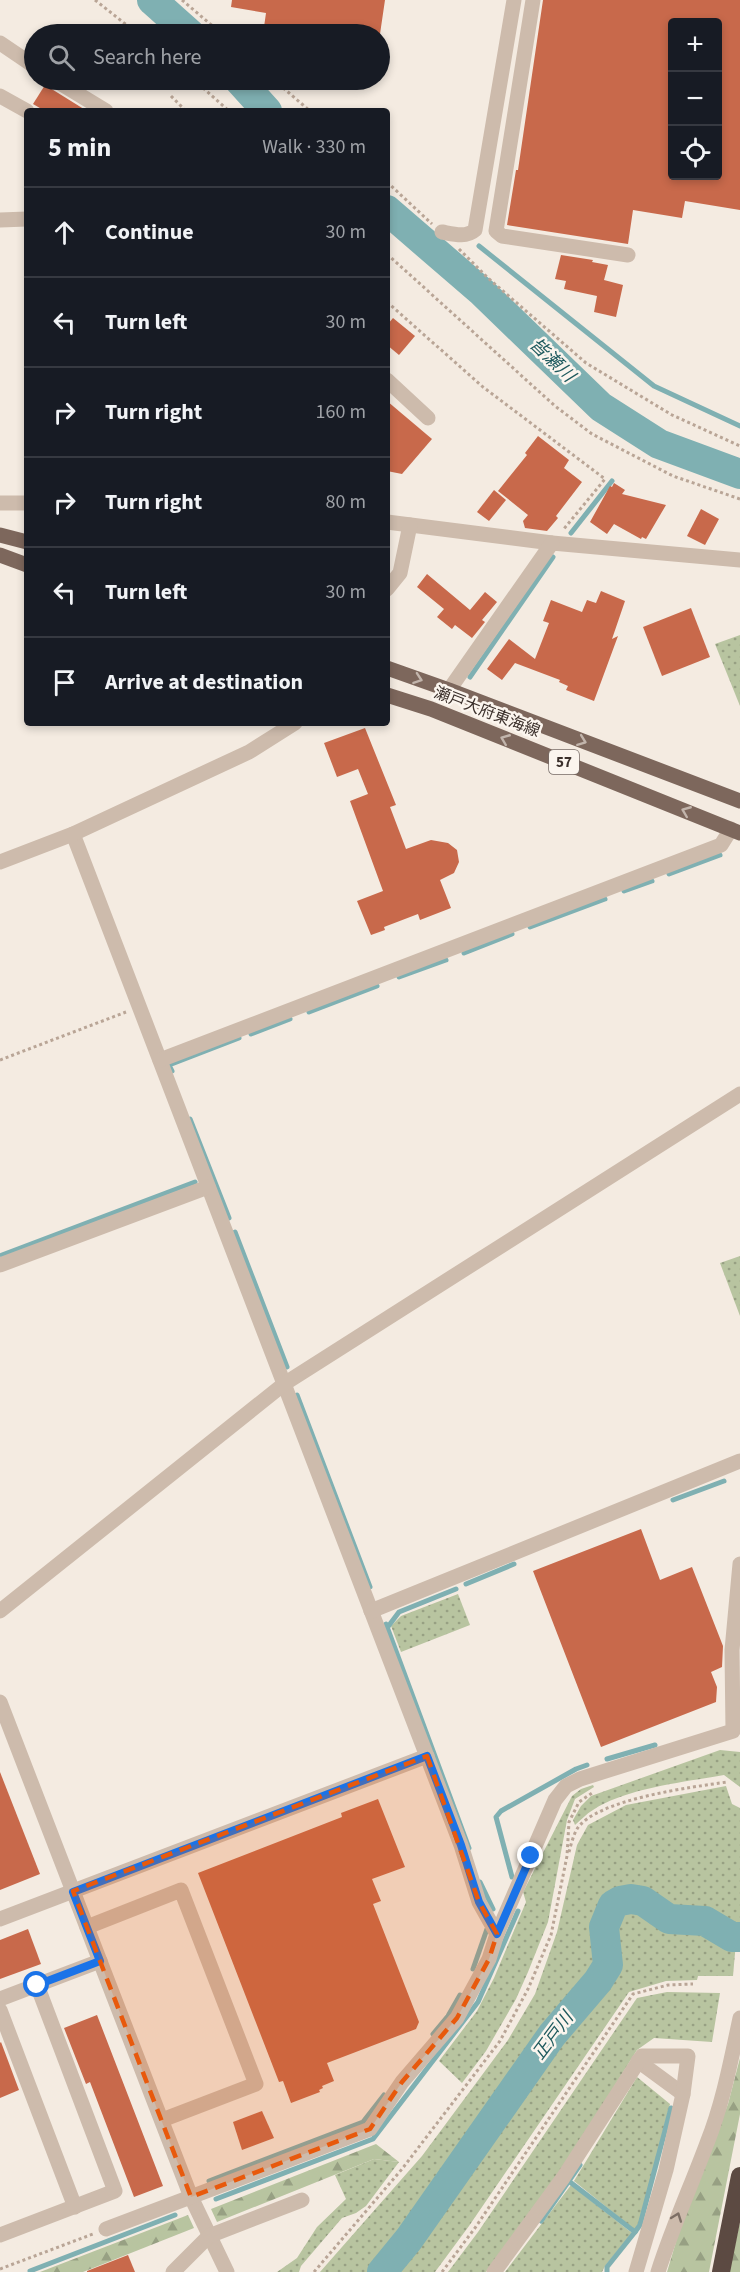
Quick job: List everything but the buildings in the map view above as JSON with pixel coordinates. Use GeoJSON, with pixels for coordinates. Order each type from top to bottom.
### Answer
{"type":"FeatureCollection","features":[{"type":"Feature","properties":{"kind":"highway"},"geometry":{"type":"LineString","coordinates":[[721,2272],[740,2176]]}},
{"type":"Feature","properties":{"kind":"main road"},"geometry":{"type":"LineString","coordinates":[[0,535],[24,541]]}},
{"type":"Feature","properties":{"kind":"main road"},"geometry":{"type":"LineString","coordinates":[[0,555],[24,564]]}},
{"type":"Feature","properties":{"kind":"main road","name":"瀬戸大府東海線"},"geometry":{"type":"LineString","coordinates":[[390,669],[740,801]]}},
{"type":"Feature","properties":{"kind":"main road","name":"瀬戸大府東海線"},"geometry":{"type":"LineString","coordinates":[[390,696],[430,709],[736,831]]}},
{"type":"Feature","properties":{"kind":"street"},"geometry":{"type":"LineString","coordinates":[[442,232],[461,235],[472,234],[475,230],[514,0]]}},
{"type":"Feature","properties":{"kind":"street"},"geometry":{"type":"LineString","coordinates":[[533,0],[496,231],[502,236],[628,255]]}},
{"type":"Feature","properties":{"kind":"street"},"geometry":{"type":"LineString","coordinates":[[0,43],[24,59]]}},
{"type":"Feature","properties":{"kind":"street"},"geometry":{"type":"LineString","coordinates":[[72,90],[101,108]]}},
{"type":"Feature","properties":{"kind":"street"},"geometry":{"type":"LineString","coordinates":[[0,96],[24,109]]}},
{"type":"Feature","properties":{"kind":"street"},"geometry":{"type":"LineString","coordinates":[[0,220],[24,219]]}},
{"type":"Feature","properties":{"kind":"street"},"geometry":{"type":"LineString","coordinates":[[390,383],[428,418]]}},
{"type":"Feature","properties":{"kind":"street"},"geometry":{"type":"LineString","coordinates":[[0,503],[24,503]]}},
{"type":"Feature","properties":{"kind":"street"},"geometry":{"type":"LineString","coordinates":[[390,522],[552,543],[740,560]]}},
{"type":"Feature","properties":{"kind":"street"},"geometry":{"type":"LineString","coordinates":[[390,585],[400,573],[410,525]]}},
{"type":"Feature","properties":{"kind":"street"},"geometry":{"type":"LineString","coordinates":[[449,690],[552,543]]}},
{"type":"Feature","properties":{"kind":"street"},"geometry":{"type":"LineString","coordinates":[[0,862],[73,834],[249,752],[290,726]]}},
{"type":"Feature","properties":{"kind":"street"},"geometry":{"type":"LineString","coordinates":[[160,1060],[721,845],[736,831]]}},
{"type":"Feature","properties":{"kind":"street"},"geometry":{"type":"LineString","coordinates":[[73,834],[461,1845],[479,1902],[497,1934]]}},
{"type":"Feature","properties":{"kind":"street"},"geometry":{"type":"LineString","coordinates":[[0,1611],[284,1384],[740,1094]]}},
{"type":"Feature","properties":{"kind":"street"},"geometry":{"type":"LineString","coordinates":[[0,1265],[208,1187]]}},
{"type":"Feature","properties":{"kind":"street"},"geometry":{"type":"LineString","coordinates":[[371,1611],[740,1461]]}},
{"type":"Feature","properties":{"kind":"street"},"geometry":{"type":"LineString","coordinates":[[106,2229],[370,2129],[402,2082],[457,2018],[489,1959],[497,1934],[555,1800],[566,1786],[580,1779],[733,1731],[732,1650],[740,1564]]}},
{"type":"Feature","properties":{"kind":"street"},"geometry":{"type":"LineString","coordinates":[[0,1702],[191,2197],[227,2272]]}},
{"type":"Feature","properties":{"kind":"street"},"geometry":{"type":"LineString","coordinates":[[0,1919],[427,1756]]}},
{"type":"Feature","properties":{"kind":"street"},"geometry":{"type":"LineString","coordinates":[[87,1927],[181,1890],[256,2084],[162,2120]]}},
{"type":"Feature","properties":{"kind":"street"},"geometry":{"type":"LineString","coordinates":[[0,1999],[100,1961]]}},
{"type":"Feature","properties":{"kind":"street"},"geometry":{"type":"LineString","coordinates":[[0,2235],[115,2191],[37,1985]]}},
{"type":"Feature","properties":{"kind":"street"},"geometry":{"type":"LineString","coordinates":[[0,2010],[75,2207]]}},
{"type":"Feature","properties":{"kind":"street"},"geometry":{"type":"LineString","coordinates":[[658,2272],[708,2141],[728,2076],[740,2018]]}},
{"type":"Feature","properties":{"kind":"street"},"geometry":{"type":"LineString","coordinates":[[494,2272],[563,2178],[642,2056],[688,2056],[683,2094],[666,2170],[636,2272]]}},
{"type":"Feature","properties":{"kind":"street"},"geometry":{"type":"LineString","coordinates":[[638,2061],[683,2094]]}},
{"type":"Feature","properties":{"kind":"street"},"geometry":{"type":"LineString","coordinates":[[173,2272],[209,2236],[302,2199]]}},
{"type":"Feature","properties":{"kind":"path"},"geometry":{"type":"LineString","coordinates":[[94,0],[125,24]]}},
{"type":"Feature","properties":{"kind":"path"},"geometry":{"type":"LineString","coordinates":[[182,0],[210,24]]}},
{"type":"Feature","properties":{"kind":"path"},"geometry":{"type":"LineString","coordinates":[[205,90],[226,108]]}},
{"type":"Feature","properties":{"kind":"path"},"geometry":{"type":"LineString","coordinates":[[286,90],[307,108]]}},
{"type":"Feature","properties":{"kind":"path"},"geometry":{"type":"LineString","coordinates":[[171,96],[183,108]]}},
{"type":"Feature","properties":{"kind":"path"},"geometry":{"type":"LineString","coordinates":[[390,185],[488,278],[586,363],[672,415],[740,446]]}},
{"type":"Feature","properties":{"kind":"path"},"geometry":{"type":"LineString","coordinates":[[390,257],[555,406],[592,434],[673,476],[740,499]]}},
{"type":"Feature","properties":{"kind":"path"},"geometry":{"type":"LineString","coordinates":[[390,305],[483,387],[605,479],[552,543]]}},
{"type":"Feature","properties":{"kind":"path"},"geometry":{"type":"LineString","coordinates":[[0,1060],[139,1007]]}},
{"type":"Feature","properties":{"kind":"path"},"geometry":{"type":"LineString","coordinates":[[567,1856],[578,1828],[592,1816],[631,1799],[673,1789],[727,1782]]}},
{"type":"Feature","properties":{"kind":"path"},"geometry":{"type":"LineString","coordinates":[[314,2272],[402,2169],[500,2041],[528,1989],[551,1935],[567,1856],[569,1822],[579,1802],[596,1790]]}},
{"type":"Feature","properties":{"kind":"path"},"geometry":{"type":"LineString","coordinates":[[442,2272],[475,2228],[633,1994],[668,1985],[693,1984]]}},
{"type":"Feature","properties":{"kind":"path"},"geometry":{"type":"LineString","coordinates":[[0,2269],[106,2229]]}},
{"type":"Feature","properties":{"kind":"highlighted area"},"geometry":{"type":"Polygon","coordinates":[[[427,1756],[479,1902],[497,1934],[489,1959],[457,2018],[402,2082],[370,2129],[191,2197],[73,1891],[427,1756]]]}},
{"type":"Feature","properties":{"kind":"green space"},"geometry":{"type":"Polygon","coordinates":[[[740,635],[740,706],[715,644],[740,635]]]}},
{"type":"Feature","properties":{"kind":"green space"},"geometry":{"type":"Polygon","coordinates":[[[740,1256],[740,1316],[720,1263],[740,1256]]]}},
{"type":"Feature","properties":{"kind":"green space"},"geometry":{"type":"Polygon","coordinates":[[[458,1594],[470,1625],[401,1652],[391,1626],[401,1616],[458,1594]]]}},
{"type":"Feature","properties":{"kind":"green space"},"geometry":{"type":"Polygon","coordinates":[[[720,1750],[740,1752],[740,1787],[724,1775],[656,1787],[607,1802],[590,1812],[575,1825],[573,1820],[581,1806],[591,1796],[720,1750]]]}},
{"type":"Feature","properties":{"kind":"green space"},"geometry":{"type":"Polygon","coordinates":[[[593,1785],[594,1787],[575,1799],[567,1820],[548,1922],[528,1972],[516,1999],[486,2051],[462,2083],[439,2061],[477,2011],[494,1978],[526,1902],[523,1892],[572,1796],[581,1789],[593,1785]]]}},
{"type":"Feature","properties":{"kind":"green space"},"geometry":{"type":"Polygon","coordinates":[[[726,1786],[732,1804],[740,1808],[740,1935],[712,1919],[668,1913],[652,1900],[642,1896],[628,1895],[613,1902],[606,1909],[601,1926],[604,1966],[557,2022],[376,2272],[320,2272],[422,2156],[508,2040],[535,1994],[557,1932],[577,1845],[588,1825],[626,1805],[726,1786]]]}},
{"type":"Feature","properties":{"kind":"green space"},"geometry":{"type":"Polygon","coordinates":[[[630,1901],[646,1907],[660,1919],[688,1930],[698,1926],[736,1942],[733,1976],[698,1976],[697,1980],[666,1981],[629,1992],[435,2272],[391,2272],[508,2109],[559,2044],[575,2018],[618,1967],[619,1957],[612,1958],[608,1946],[610,1935],[615,1928],[612,1915],[615,1907],[630,1901]]]}},
{"type":"Feature","properties":{"kind":"green space"},"geometry":{"type":"Polygon","coordinates":[[[667,1992],[720,1993],[712,2042],[654,2038],[637,2050],[555,2181],[486,2272],[448,2272],[478,2232],[637,1998],[667,1992]]]}},
{"type":"Feature","properties":{"kind":"green space"},"geometry":{"type":"Polygon","coordinates":[[[740,2058],[740,2114],[709,2272],[667,2272],[681,2225],[728,2104],[740,2058]]]}},
{"type":"Feature","properties":{"kind":"green space"},"geometry":{"type":"Polygon","coordinates":[[[637,2077],[670,2104],[639,2223],[635,2230],[574,2181],[637,2077]]]}},
{"type":"Feature","properties":{"kind":"green space"},"geometry":{"type":"Polygon","coordinates":[[[376,2144],[399,2162],[374,2159],[217,2222],[211,2209],[376,2144]]]}},
{"type":"Feature","properties":{"kind":"green space"},"geometry":{"type":"Polygon","coordinates":[[[374,2159],[399,2162],[366,2206],[342,2218],[301,2266],[299,2272],[277,2272],[297,2258],[317,2227],[346,2199],[335,2175],[374,2159]]]}},
{"type":"Feature","properties":{"kind":"green space"},"geometry":{"type":"Polygon","coordinates":[[[571,2185],[632,2233],[602,2272],[505,2272],[571,2185]]]}},
{"type":"Feature","properties":{"kind":"green space"},"geometry":{"type":"Polygon","coordinates":[[[188,2215],[194,2228],[83,2272],[40,2272],[188,2215]]]}},
{"type":"Feature","properties":{"kind":"green space"},"geometry":{"type":"Polygon","coordinates":[[[740,2222],[740,2272],[729,2272],[740,2222]]]}},
{"type":"Feature","properties":{"kind":"waterway","name":"皆瀬川"},"geometry":{"type":"LineString","coordinates":[[152,0],[179,24]]}},
{"type":"Feature","properties":{"kind":"waterway","name":"皆瀬川"},"geometry":{"type":"LineString","coordinates":[[248,90],[264,108]]}},
{"type":"Feature","properties":{"kind":"waterway","name":"皆瀬川"},"geometry":{"type":"LineString","coordinates":[[390,213],[482,292],[601,407],[659,444],[740,474]]}},
{"type":"Feature","properties":{"kind":"waterway"},"geometry":{"type":"LineString","coordinates":[[479,246],[654,386],[740,426]]}},
{"type":"Feature","properties":{"kind":"waterway"},"geometry":{"type":"LineString","coordinates":[[571,533],[612,481]]}},
{"type":"Feature","properties":{"kind":"waterway"},"geometry":{"type":"LineString","coordinates":[[470,677],[553,557]]}},
{"type":"Feature","properties":{"kind":"waterway"},"geometry":{"type":"LineString","coordinates":[[669,874],[720,855]]}},
{"type":"Feature","properties":{"kind":"waterway"},"geometry":{"type":"LineString","coordinates":[[624,891],[652,881]]}},
{"type":"Feature","properties":{"kind":"waterway"},"geometry":{"type":"LineString","coordinates":[[530,927],[605,899]]}},
{"type":"Feature","properties":{"kind":"waterway"},"geometry":{"type":"LineString","coordinates":[[464,953],[512,934]]}},
{"type":"Feature","properties":{"kind":"waterway"},"geometry":{"type":"LineString","coordinates":[[399,977],[446,960]]}},
{"type":"Feature","properties":{"kind":"waterway"},"geometry":{"type":"LineString","coordinates":[[309,1012],[377,986]]}},
{"type":"Feature","properties":{"kind":"waterway"},"geometry":{"type":"LineString","coordinates":[[251,1034],[290,1019]]}},
{"type":"Feature","properties":{"kind":"waterway"},"geometry":{"type":"LineString","coordinates":[[172,1071],[169,1065],[239,1038]]}},
{"type":"Feature","properties":{"kind":"waterway"},"geometry":{"type":"LineString","coordinates":[[190,1119],[229,1218]]}},
{"type":"Feature","properties":{"kind":"waterway"},"geometry":{"type":"LineString","coordinates":[[2,1255],[195,1182]]}},
{"type":"Feature","properties":{"kind":"waterway"},"geometry":{"type":"LineString","coordinates":[[235,1232],[287,1367]]}},
{"type":"Feature","properties":{"kind":"waterway"},"geometry":{"type":"LineString","coordinates":[[297,1395],[370,1587]]}},
{"type":"Feature","properties":{"kind":"waterway"},"geometry":{"type":"LineString","coordinates":[[673,1500],[724,1481]]}},
{"type":"Feature","properties":{"kind":"waterway"},"geometry":{"type":"LineString","coordinates":[[466,1584],[514,1564]]}},
{"type":"Feature","properties":{"kind":"waterway"},"geometry":{"type":"LineString","coordinates":[[387,1628],[399,1612],[456,1589]]}},
{"type":"Feature","properties":{"kind":"waterway"},"geometry":{"type":"LineString","coordinates":[[386,1624],[469,1848]]}},
{"type":"Feature","properties":{"kind":"waterway"},"geometry":{"type":"LineString","coordinates":[[607,1759],[655,1745]]}},
{"type":"Feature","properties":{"kind":"waterway"},"geometry":{"type":"LineString","coordinates":[[512,1877],[496,1817],[501,1811],[587,1765]]}},
{"type":"Feature","properties":{"kind":"waterway"},"geometry":{"type":"LineString","coordinates":[[480,1882],[493,1909]]}},
{"type":"Feature","properties":{"kind":"waterway","name":"正戸川"},"geometry":{"type":"LineString","coordinates":[[382,2272],[409,2239],[552,2035],[598,1981],[608,1965],[604,1927],[613,1905],[631,1899],[643,1901],[669,1919],[705,1921],[732,1937],[740,1937]]}},
{"type":"Feature","properties":{"kind":"waterway"},"geometry":{"type":"LineString","coordinates":[[216,2199],[373,2139],[478,2002],[518,1911]]}},
{"type":"Feature","properties":{"kind":"waterway"},"geometry":{"type":"LineString","coordinates":[[473,1969],[487,1929]]}},
{"type":"Feature","properties":{"kind":"waterway"},"geometry":{"type":"LineString","coordinates":[[433,2034],[448,2016],[460,1995]]}},
{"type":"Feature","properties":{"kind":"waterway"},"geometry":{"type":"LineString","coordinates":[[209,2181],[363,2122],[384,2095]]}},
{"type":"Feature","properties":{"kind":"waterway"},"geometry":{"type":"LineString","coordinates":[[570,2182],[635,2232],[640,2225],[671,2108]]}},
{"type":"Feature","properties":{"kind":"waterway"},"geometry":{"type":"LineString","coordinates":[[541,2221],[580,2165]]}},
{"type":"Feature","properties":{"kind":"waterway"},"geometry":{"type":"LineString","coordinates":[[30,2271],[175,2215]]}},
{"type":"Feature","properties":{"kind":"waterway"},"geometry":{"type":"LineString","coordinates":[[607,2272],[607,2267],[635,2232]]}},
{"type":"Feature","properties":{"kind":"route"},"geometry":{"type":"LineString","coordinates":[[37,1985],[100,1961],[73,1892],[427,1756],[461,1845],[479,1902],[497,1934],[531,1856]]}}]}
